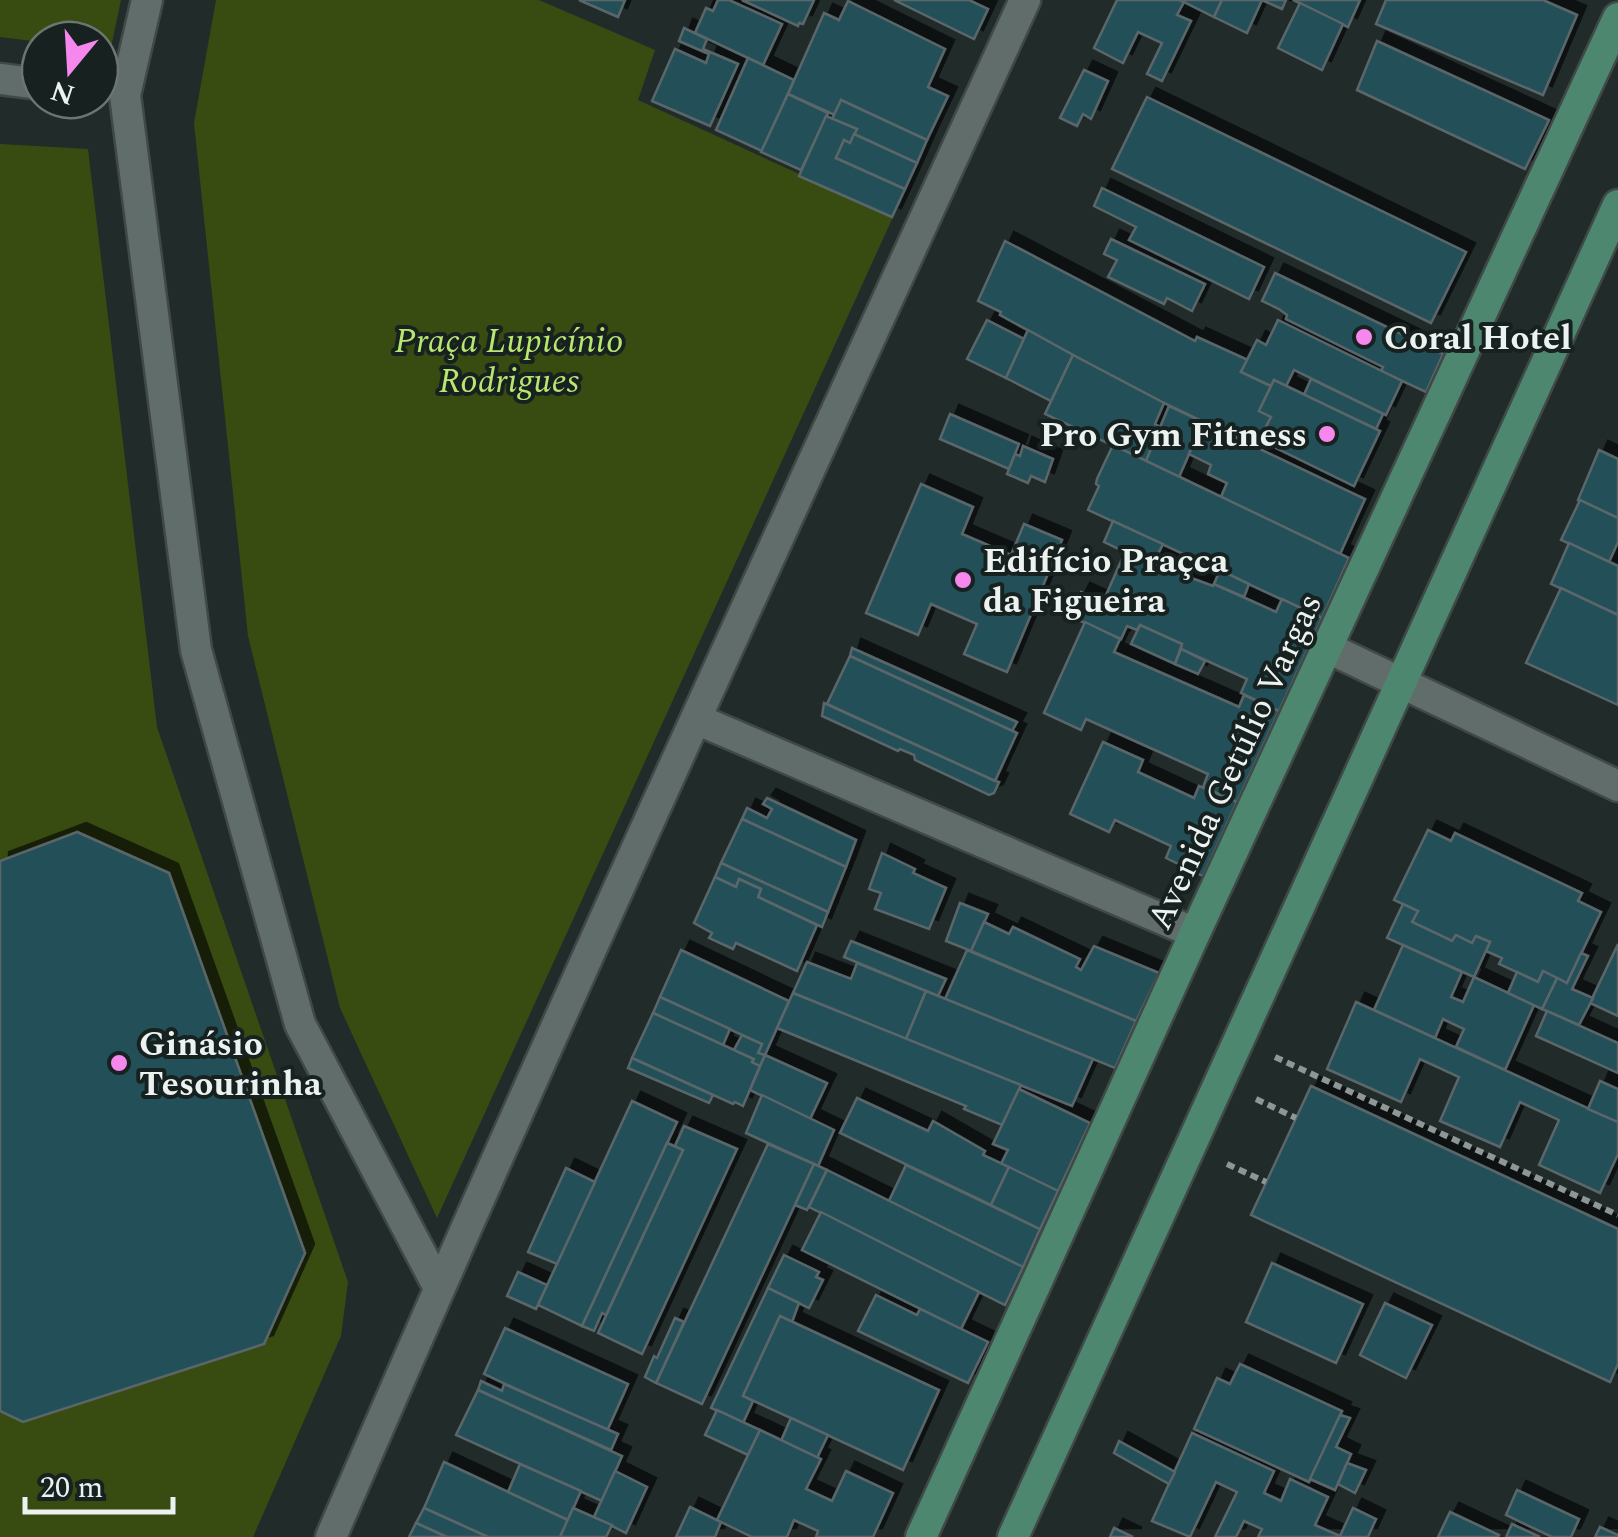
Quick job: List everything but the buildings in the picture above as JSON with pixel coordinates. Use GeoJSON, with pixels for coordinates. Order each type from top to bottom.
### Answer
{"type":"FeatureCollection","features":[{"type":"Feature","properties":{"kind":"main road","name":"Avenida Getúlio Vargas"},"geometry":{"type":"LineString","coordinates":[[921,1537],[1195,932],[1618,18]]}},
{"type":"Feature","properties":{"kind":"main road"},"geometry":{"type":"LineString","coordinates":[[1013,1537],[1618,205]]}},
{"type":"Feature","properties":{"kind":"street"},"geometry":{"type":"LineString","coordinates":[[120,74],[147,0]]}},
{"type":"Feature","properties":{"kind":"street"},"geometry":{"type":"LineString","coordinates":[[331,1537],[696,718],[1025,0]]}},
{"type":"Feature","properties":{"kind":"street"},"geometry":{"type":"LineString","coordinates":[[117,120],[196,650],[300,1024],[439,1288]]}},
{"type":"Feature","properties":{"kind":"street"},"geometry":{"type":"LineString","coordinates":[[1328,648],[1618,786]]}},
{"type":"Feature","properties":{"kind":"street"},"geometry":{"type":"LineString","coordinates":[[696,718],[1195,932]]}},
{"type":"Feature","properties":{"kind":"path"},"geometry":{"type":"LineString","coordinates":[[1238,1040],[1618,1215]]}},
{"type":"Feature","properties":{"kind":"green space"},"geometry":{"type":"Polygon","coordinates":[[[0,0],[121,0],[117,20],[20,20],[20,40],[0,37],[0,0]]]}},
{"type":"Feature","properties":{"kind":"green space","name":"Praça Lupicínio Rodrigues"},"geometry":{"type":"Polygon","coordinates":[[[216,0],[539,0],[655,50],[638,100],[893,217],[437,1218],[340,1008],[248,636],[194,123],[216,0]]]}},
{"type":"Feature","properties":{"kind":"green space"},"geometry":{"type":"Polygon","coordinates":[[[0,144],[88,149],[157,727],[348,1282],[341,1336],[253,1537],[0,1537],[0,144]]]}},
{"type":"Feature","properties":{"kind":"place","name":"Coral Hotel"},"geometry":{"type":"Point","coordinates":[1364,337]}},
{"type":"Feature","properties":{"kind":"place","name":"Pro Gym Fitness"},"geometry":{"type":"Point","coordinates":[1327,434]}},
{"type":"Feature","properties":{"kind":"place","name":"Edifício Praçca da Figueira"},"geometry":{"type":"Point","coordinates":[963,580]}},
{"type":"Feature","properties":{"kind":"place","name":"Ginásio Tesourinha"},"geometry":{"type":"Point","coordinates":[119,1063]}}]}
